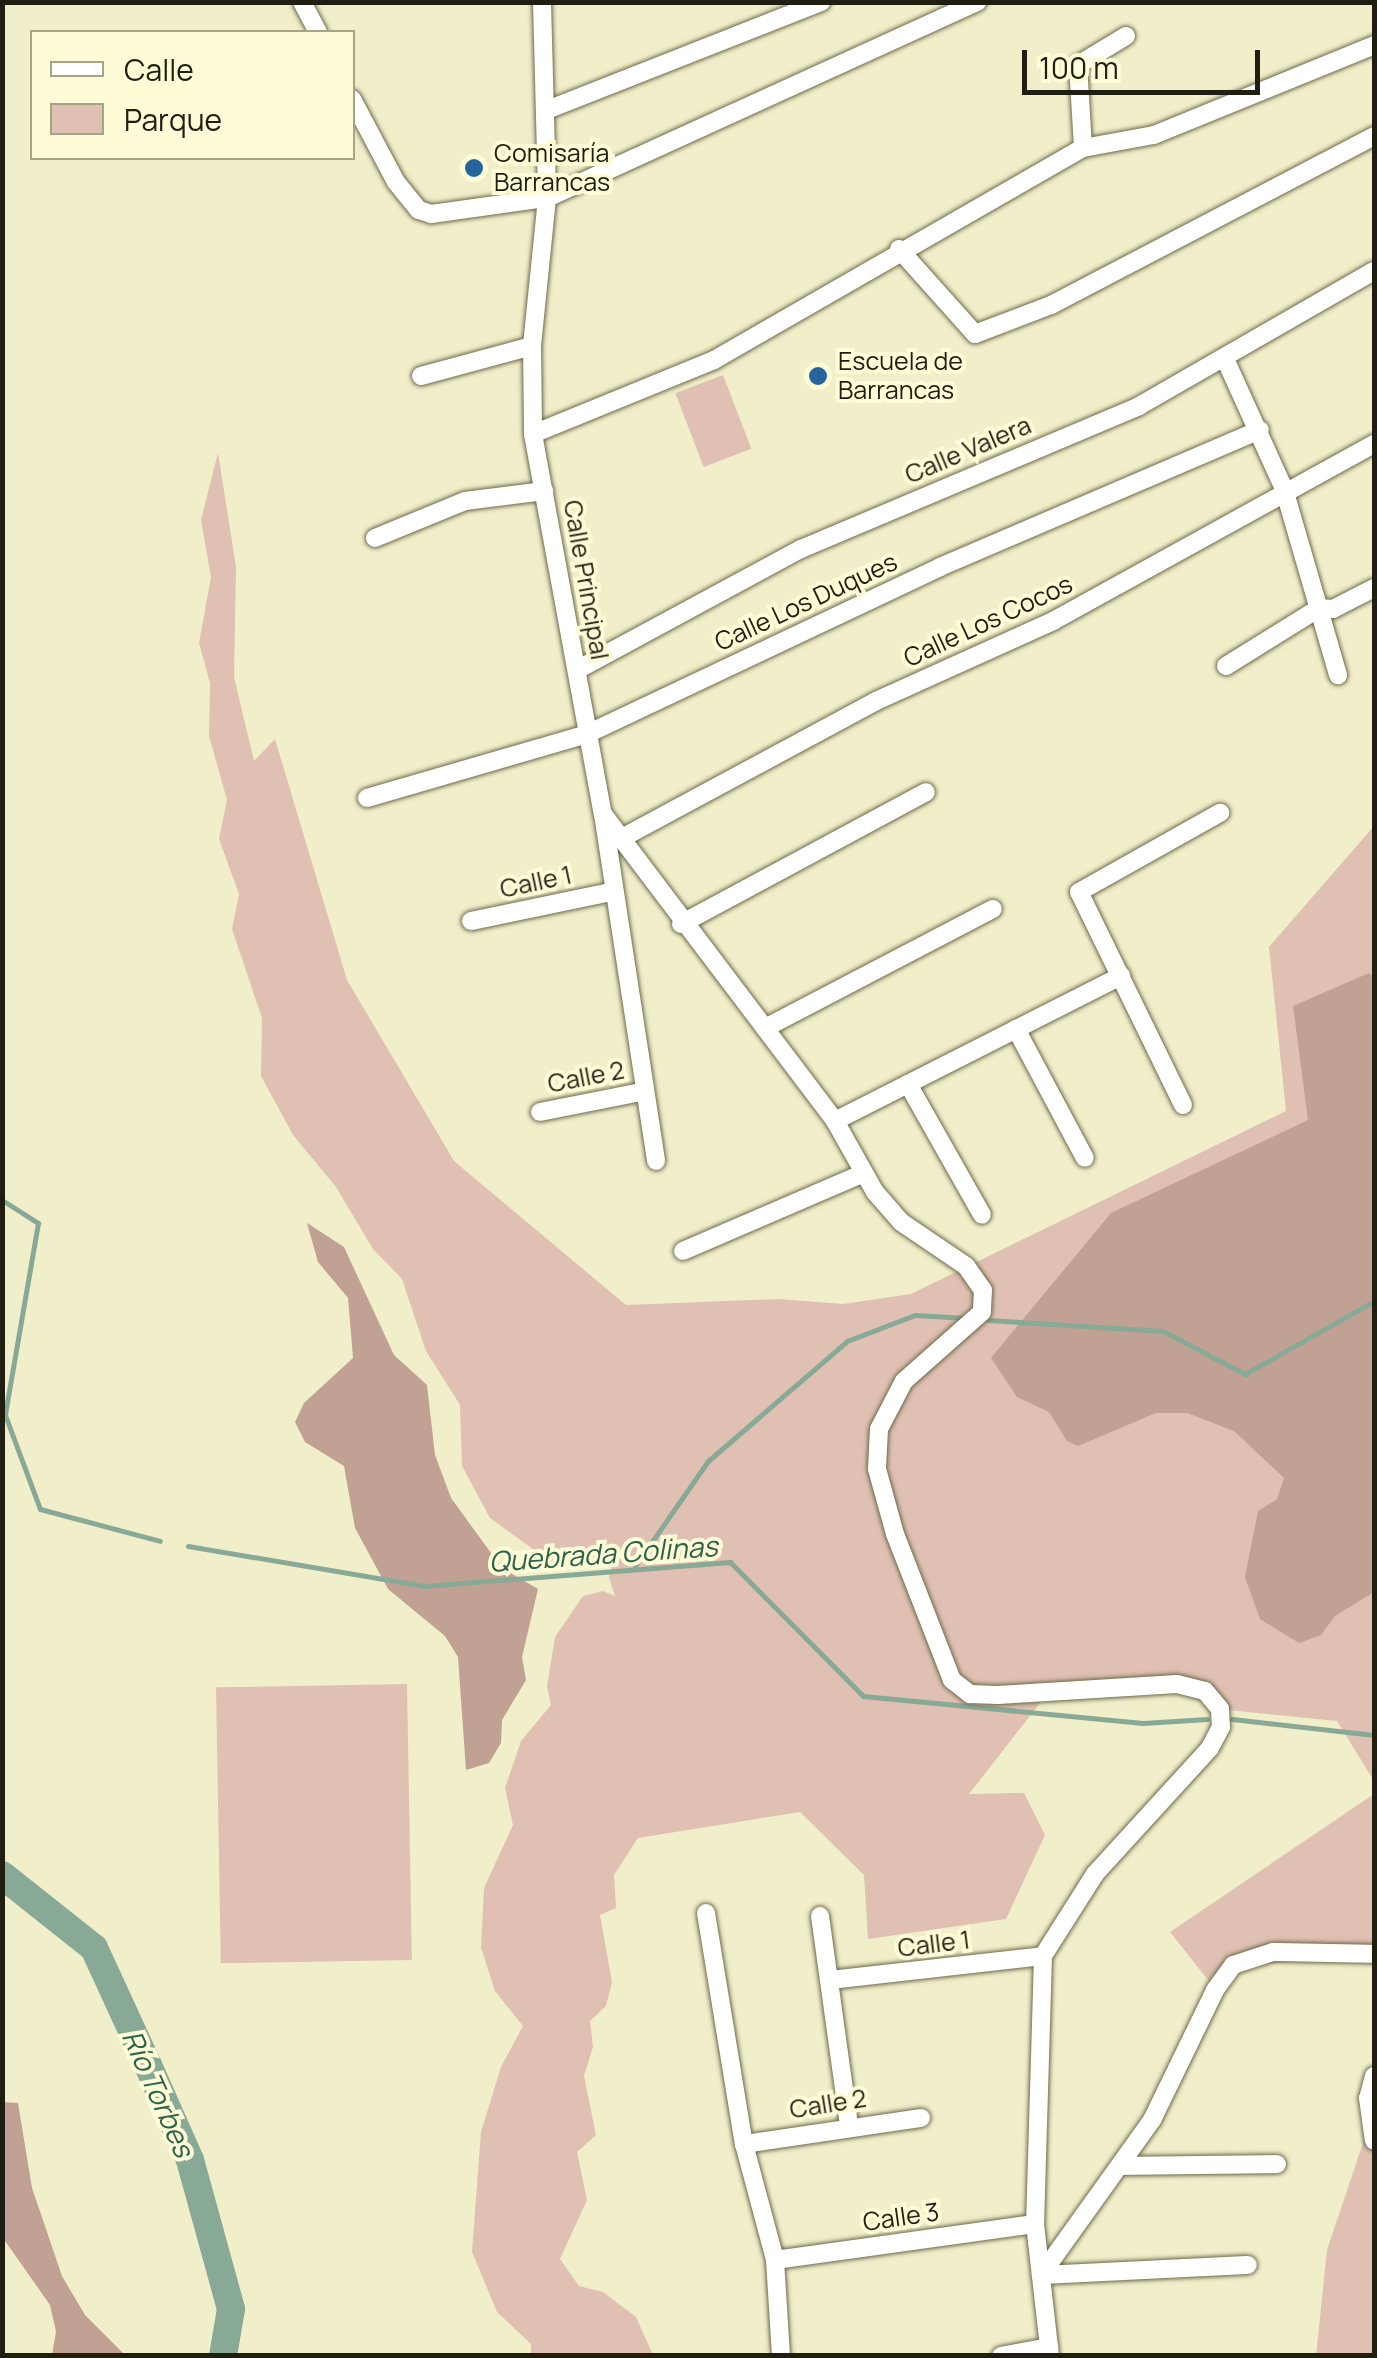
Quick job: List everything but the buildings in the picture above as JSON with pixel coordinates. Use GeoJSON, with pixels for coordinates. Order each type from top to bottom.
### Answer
{"type":"FeatureCollection","features":[{"type":"Feature","properties":{"kind":"street"},"geometry":{"type":"LineString","coordinates":[[302,2],[317,30]]}},
{"type":"Feature","properties":{"kind":"street","name":"Calle Principal"},"geometry":{"type":"LineString","coordinates":[[542,2],[547,198],[532,346],[533,434],[603,814],[610,892],[641,1092],[656,1161]]}},
{"type":"Feature","properties":{"kind":"street"},"geometry":{"type":"LineString","coordinates":[[547,110],[821,2]]}},
{"type":"Feature","properties":{"kind":"street"},"geometry":{"type":"LineString","coordinates":[[355,105],[396,182],[419,210],[431,214],[547,198],[978,2]]}},
{"type":"Feature","properties":{"kind":"street"},"geometry":{"type":"LineString","coordinates":[[1084,148],[1078,65],[1126,36]]}},
{"type":"Feature","properties":{"kind":"street"},"geometry":{"type":"LineString","coordinates":[[533,434],[714,360],[899,249],[1084,148],[1154,135],[1374,45]]}},
{"type":"Feature","properties":{"kind":"street"},"geometry":{"type":"LineString","coordinates":[[899,249],[975,334],[1052,305],[1374,136]]}},
{"type":"Feature","properties":{"kind":"street","name":"Calle Valera"},"geometry":{"type":"LineString","coordinates":[[577,670],[801,550],[1139,406],[1226,361],[1374,271]]}},
{"type":"Feature","properties":{"kind":"street"},"geometry":{"type":"LineString","coordinates":[[421,376],[532,346]]}},
{"type":"Feature","properties":{"kind":"street"},"geometry":{"type":"LineString","coordinates":[[1226,361],[1284,490],[1338,676]]}},
{"type":"Feature","properties":{"kind":"street","name":"Calle Los Duques"},"geometry":{"type":"LineString","coordinates":[[366,798],[587,734],[940,567],[1260,430]]}},
{"type":"Feature","properties":{"kind":"street","name":"Calle Los Cocos"},"geometry":{"type":"LineString","coordinates":[[620,839],[876,701],[1053,621],[1284,490],[1374,444]]}},
{"type":"Feature","properties":{"kind":"street"},"geometry":{"type":"LineString","coordinates":[[375,538],[465,500],[544,492]]}},
{"type":"Feature","properties":{"kind":"street"},"geometry":{"type":"LineString","coordinates":[[1226,666],[1319,608],[1333,609],[1374,588]]}},
{"type":"Feature","properties":{"kind":"street"},"geometry":{"type":"LineString","coordinates":[[681,924],[926,792]]}},
{"type":"Feature","properties":{"kind":"street"},"geometry":{"type":"LineString","coordinates":[[1184,1105],[1081,887],[1220,813]]}},
{"type":"Feature","properties":{"kind":"street"},"geometry":{"type":"LineString","coordinates":[[603,814],[681,924],[835,1121],[862,1174],[901,1222],[966,1266],[983,1290],[982,1312],[904,1381],[879,1430],[877,1469],[887,1506],[925,1622],[952,1680],[970,1694],[998,1696],[1177,1684],[1204,1692],[1220,1709],[1221,1727],[1210,1748],[1095,1874],[1043,1956],[1034,2224],[1050,2351],[1001,2356]]}},
{"type":"Feature","properties":{"kind":"street","name":"Calle 1"},"geometry":{"type":"LineString","coordinates":[[471,921],[610,892]]}},
{"type":"Feature","properties":{"kind":"street"},"geometry":{"type":"LineString","coordinates":[[765,1028],[993,909]]}},
{"type":"Feature","properties":{"kind":"street"},"geometry":{"type":"LineString","coordinates":[[835,1121],[1121,976]]}},
{"type":"Feature","properties":{"kind":"street"},"geometry":{"type":"LineString","coordinates":[[1016,1029],[1085,1158]]}},
{"type":"Feature","properties":{"kind":"street"},"geometry":{"type":"LineString","coordinates":[[908,1084],[982,1215]]}},
{"type":"Feature","properties":{"kind":"street","name":"Calle 2"},"geometry":{"type":"LineString","coordinates":[[540,1112],[641,1092]]}},
{"type":"Feature","properties":{"kind":"street"},"geometry":{"type":"LineString","coordinates":[[683,1251],[862,1174]]}},
{"type":"Feature","properties":{"kind":"street"},"geometry":{"type":"LineString","coordinates":[[706,1913],[744,2144],[774,2260],[781,2356]]}},
{"type":"Feature","properties":{"kind":"street"},"geometry":{"type":"LineString","coordinates":[[820,1916],[849,2124]]}},
{"type":"Feature","properties":{"kind":"street"},"geometry":{"type":"LineString","coordinates":[[1041,2275],[1123,2166],[1233,1965],[1273,1952],[1374,1954]]}},
{"type":"Feature","properties":{"kind":"street","name":"Calle 1"},"geometry":{"type":"LineString","coordinates":[[830,1980],[1043,1956]]}},
{"type":"Feature","properties":{"kind":"street"},"geometry":{"type":"LineString","coordinates":[[1373,2130],[1374,2076]]}},
{"type":"Feature","properties":{"kind":"street","name":"Calle 2"},"geometry":{"type":"LineString","coordinates":[[744,2144],[849,2124],[920,2118]]}},
{"type":"Feature","properties":{"kind":"street"},"geometry":{"type":"LineString","coordinates":[[1123,2166],[1276,2164]]}},
{"type":"Feature","properties":{"kind":"street","name":"Calle 3"},"geometry":{"type":"LineString","coordinates":[[774,2260],[1034,2224]]}},
{"type":"Feature","properties":{"kind":"street"},"geometry":{"type":"LineString","coordinates":[[1041,2275],[1248,2265]]}},
{"type":"Feature","properties":{"kind":"green space"},"geometry":{"type":"Polygon","coordinates":[[[723,375],[751,449],[704,467],[675,393],[723,375]]]}},
{"type":"Feature","properties":{"kind":"green space"},"geometry":{"type":"Polygon","coordinates":[[[218,453],[236,567],[234,677],[254,761],[275,739],[347,980],[454,1161],[626,1305],[778,1299],[843,1304],[911,1294],[1286,1111],[1269,947],[1374,826],[1374,1781],[1337,1721],[1219,1709],[1204,1692],[1047,1694],[969,1794],[1024,1793],[1045,1835],[1006,1919],[868,1939],[864,1875],[800,1812],[638,1838],[614,1875],[616,1908],[600,1915],[612,1982],[606,2006],[590,2021],[593,2047],[584,2076],[596,2135],[577,2152],[587,2200],[560,2259],[579,2286],[603,2292],[636,2317],[653,2355],[531,2355],[531,2344],[497,2312],[472,2252],[481,2132],[501,2067],[523,2026],[495,1991],[481,1947],[484,1888],[513,1825],[505,1788],[521,1741],[551,1705],[547,1686],[555,1637],[583,1596],[603,1591],[615,1596],[609,1578],[613,1561],[558,1567],[490,1518],[462,1466],[460,1405],[426,1351],[402,1279],[373,1249],[336,1187],[293,1135],[261,1076],[262,1018],[232,929],[239,894],[219,839],[227,800],[209,736],[210,683],[199,643],[211,577],[201,520],[218,453]]]}},
{"type":"Feature","properties":{"kind":"green space"},"geometry":{"type":"Polygon","coordinates":[[[407,1684],[412,1960],[221,1963],[216,1687],[407,1684]]]}},
{"type":"Feature","properties":{"kind":"green space"},"geometry":{"type":"Polygon","coordinates":[[[1374,1794],[1374,1955],[1234,1967],[1216,1990],[1170,1932],[1374,1794]]]}},
{"type":"Feature","properties":{"kind":"green space"},"geometry":{"type":"Polygon","coordinates":[[[1374,2070],[1374,2355],[1316,2356],[1327,2250],[1368,2128],[1374,2070]]]}},
{"type":"Feature","properties":{"kind":"shaded area"},"geometry":{"type":"Polygon","coordinates":[[[1369,973],[1374,977],[1374,1592],[1335,1616],[1321,1635],[1299,1643],[1260,1619],[1245,1577],[1258,1511],[1277,1499],[1284,1478],[1234,1431],[1187,1413],[1156,1413],[1078,1446],[1067,1441],[1049,1412],[1017,1397],[991,1358],[1111,1213],[1308,1120],[1293,1006],[1369,973]]]}},
{"type":"Feature","properties":{"kind":"shaded area"},"geometry":{"type":"Polygon","coordinates":[[[307,1223],[344,1247],[394,1355],[427,1385],[435,1455],[451,1498],[502,1568],[538,1589],[522,1657],[526,1680],[502,1720],[501,1743],[489,1763],[466,1770],[458,1657],[445,1636],[388,1589],[355,1528],[344,1466],[305,1442],[295,1422],[304,1403],[353,1358],[348,1298],[318,1262],[307,1223]]]}},
{"type":"Feature","properties":{"kind":"shaded area"},"geometry":{"type":"Polygon","coordinates":[[[2,2102],[18,2103],[32,2188],[62,2276],[85,2315],[125,2355],[52,2355],[56,2332],[50,2305],[3,2238],[2,2102]]]}},
{"type":"Feature","properties":{"kind":"waterway","name":"Quebrada Colinas"},"geometry":{"type":"LineString","coordinates":[[2,1200],[38,1223],[5,1415],[40,1509],[160,1541]]}},
{"type":"Feature","properties":{"kind":"waterway"},"geometry":{"type":"LineString","coordinates":[[988,1320],[1163,1331],[1245,1374],[1374,1301]]}},
{"type":"Feature","properties":{"kind":"waterway"},"geometry":{"type":"LineString","coordinates":[[635,1566],[708,1461],[847,1341],[915,1315],[967,1318]]}},
{"type":"Feature","properties":{"kind":"waterway","name":"Quebrada Colinas"},"geometry":{"type":"LineString","coordinates":[[188,1546],[425,1586],[730,1562],[863,1696],[1143,1723],[1207,1719]]}},
{"type":"Feature","properties":{"kind":"waterway","name":"Quebrada Colinas"},"geometry":{"type":"LineString","coordinates":[[1232,1719],[1374,1735]]}},
{"type":"Feature","properties":{"kind":"waterway","name":"Río Torbes"},"geometry":{"type":"LineString","coordinates":[[2,1875],[94,1948],[147,2063],[190,2160],[231,2309],[223,2356]]}},
{"type":"Feature","properties":{"kind":"place","name":"Comisaría Barrancas"},"geometry":{"type":"Point","coordinates":[474,168]}},
{"type":"Feature","properties":{"kind":"place","name":"Escuela de Barrancas"},"geometry":{"type":"Point","coordinates":[818,376]}}]}
